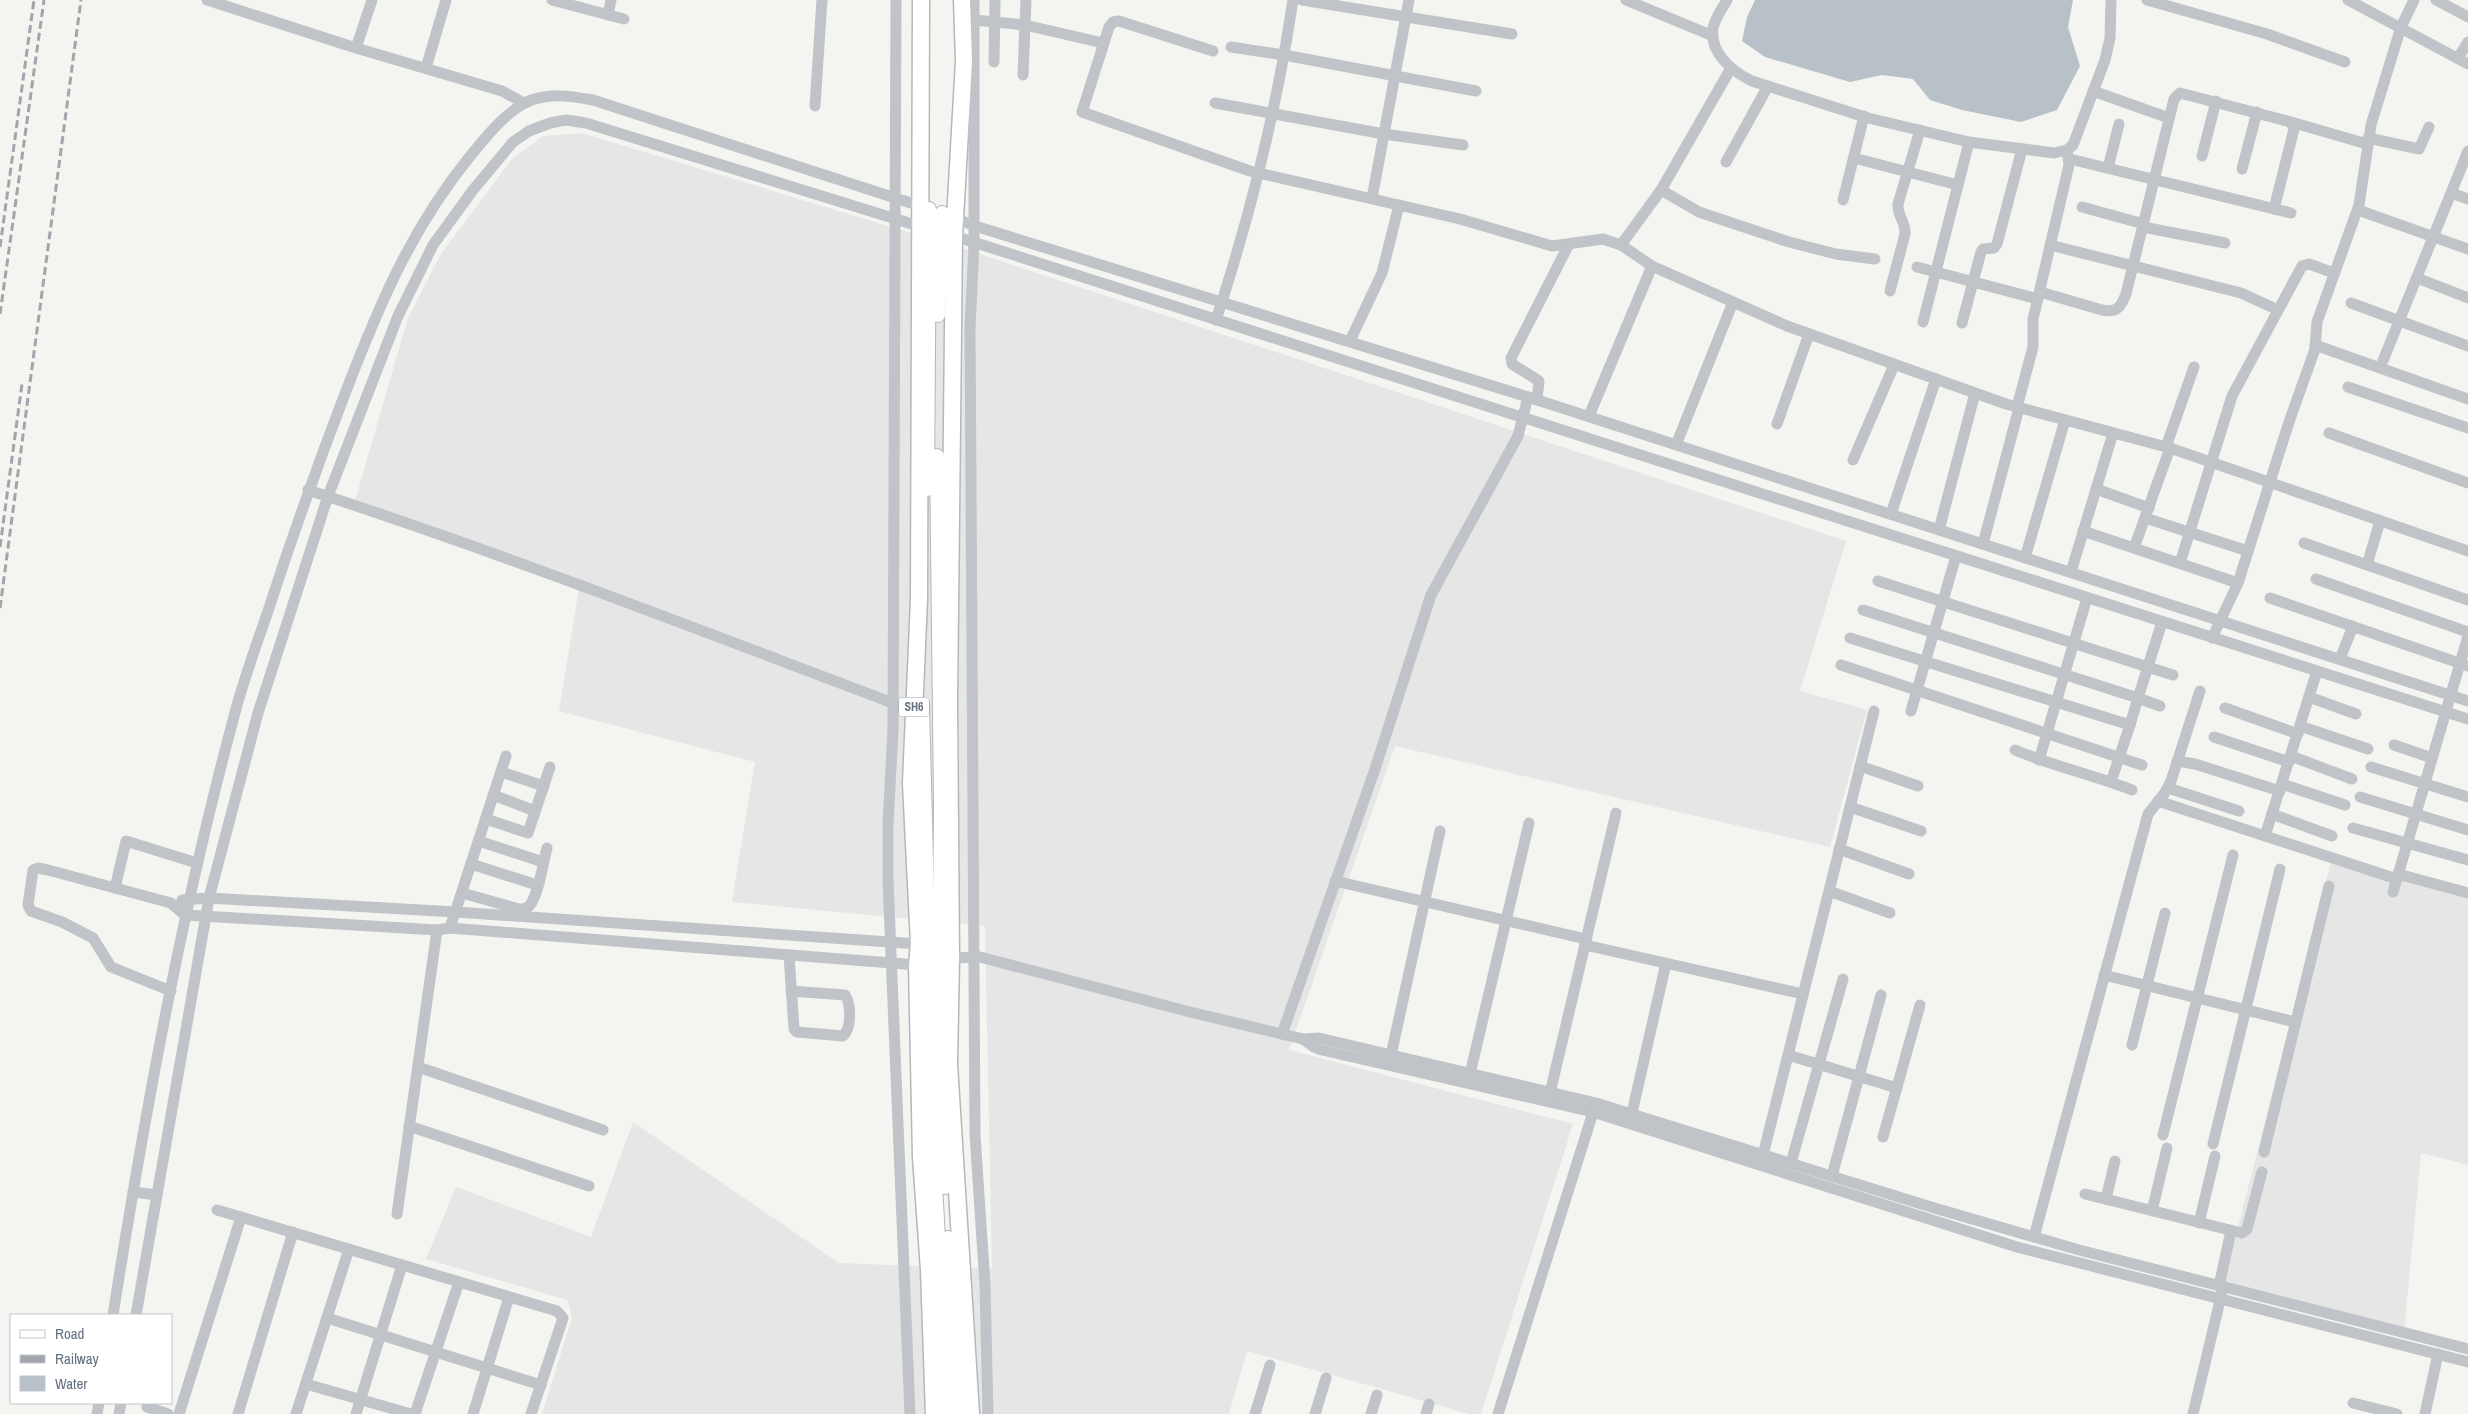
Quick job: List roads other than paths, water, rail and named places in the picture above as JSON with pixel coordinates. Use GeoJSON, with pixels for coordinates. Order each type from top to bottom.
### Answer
{"type":"FeatureCollection","features":[{"type":"Feature","properties":{"kind":"highway","name":"SH6"},"geometry":{"type":"LineString","coordinates":[[921,0],[937,211],[911,783],[919,944],[917,965],[921,1157],[929,1270],[934,1414]]}},
{"type":"Feature","properties":{"kind":"highway"},"geometry":{"type":"LineString","coordinates":[[962,0],[964,62],[937,211],[936,231],[949,702],[952,958],[949,1064],[972,1414]]}},
{"type":"Feature","properties":{"kind":"main road"},"geometry":{"type":"LineString","coordinates":[[936,231],[922,713],[923,824],[928,940],[928,1062],[948,1414]]}},
{"type":"Feature","properties":{"kind":"main road"},"geometry":{"type":"LineString","coordinates":[[936,231],[941,803],[939,1061],[959,1414]]}},
{"type":"Feature","properties":{"kind":"street"},"geometry":{"type":"LineString","coordinates":[[207,0],[356,48],[502,91],[524,104]]}},
{"type":"Feature","properties":{"kind":"street"},"geometry":{"type":"LineString","coordinates":[[356,48],[372,0]]}},
{"type":"Feature","properties":{"kind":"street"},"geometry":{"type":"LineString","coordinates":[[426,68],[446,0]]}},
{"type":"Feature","properties":{"kind":"street"},"geometry":{"type":"LineString","coordinates":[[552,0],[624,20]]}},
{"type":"Feature","properties":{"kind":"street"},"geometry":{"type":"LineString","coordinates":[[608,15],[611,0]]}},
{"type":"Feature","properties":{"kind":"street"},"geometry":{"type":"LineString","coordinates":[[815,106],[822,0]]}},
{"type":"Feature","properties":{"kind":"street"},"geometry":{"type":"LineString","coordinates":[[896,0],[893,703],[888,834],[890,963],[910,1414]]}},
{"type":"Feature","properties":{"kind":"street"},"geometry":{"type":"LineString","coordinates":[[974,0],[975,226],[970,328],[976,1161],[985,1285],[988,1414]]}},
{"type":"Feature","properties":{"kind":"street"},"geometry":{"type":"LineString","coordinates":[[994,62],[995,0]]}},
{"type":"Feature","properties":{"kind":"street"},"geometry":{"type":"LineString","coordinates":[[1023,76],[1026,0]]}},
{"type":"Feature","properties":{"kind":"street"},"geometry":{"type":"LineString","coordinates":[[1216,320],[1258,172],[1284,54],[1292,0]]}},
{"type":"Feature","properties":{"kind":"street"},"geometry":{"type":"LineString","coordinates":[[1302,0],[1512,34]]}},
{"type":"Feature","properties":{"kind":"street"},"geometry":{"type":"LineString","coordinates":[[1372,198],[1409,0]]}},
{"type":"Feature","properties":{"kind":"street"},"geometry":{"type":"LineString","coordinates":[[1727,0],[1714,26],[1712,36],[1725,63],[1736,74],[1864,116],[1970,142],[2068,154],[2108,168],[2291,214]]}},
{"type":"Feature","properties":{"kind":"street"},"geometry":{"type":"LineString","coordinates":[[1982,544],[2034,347],[2033,319],[2068,154],[2105,60],[2110,38],[2111,0]]}},
{"type":"Feature","properties":{"kind":"street"},"geometry":{"type":"LineString","coordinates":[[2348,0],[2463,61],[2468,42]]}},
{"type":"Feature","properties":{"kind":"street"},"geometry":{"type":"LineString","coordinates":[[2212,638],[2238,583],[2315,344],[2317,322],[2358,210],[2368,141],[2400,28],[2414,0]]}},
{"type":"Feature","properties":{"kind":"street"},"geometry":{"type":"LineString","coordinates":[[2436,0],[2468,17]]}},
{"type":"Feature","properties":{"kind":"street"},"geometry":{"type":"LineString","coordinates":[[1631,1],[1712,36]]}},
{"type":"Feature","properties":{"kind":"street"},"geometry":{"type":"LineString","coordinates":[[2151,1],[2260,32],[2345,62]]}},
{"type":"Feature","properties":{"kind":"street"},"geometry":{"type":"LineString","coordinates":[[974,20],[1025,24],[1103,43]]}},
{"type":"Feature","properties":{"kind":"street"},"geometry":{"type":"LineString","coordinates":[[1213,51],[1119,21],[1113,22],[1103,43],[1082,112],[1258,172],[1460,218],[1552,246],[1568,246],[1603,238],[1621,245],[1652,266],[1809,334],[2018,408],[2168,448],[2468,551]]}},
{"type":"Feature","properties":{"kind":"street"},"geometry":{"type":"LineString","coordinates":[[1231,47],[1284,54],[1476,91]]}},
{"type":"Feature","properties":{"kind":"street"},"geometry":{"type":"LineString","coordinates":[[1621,245],[1661,190],[1731,68]]}},
{"type":"Feature","properties":{"kind":"street"},"geometry":{"type":"LineString","coordinates":[[1726,162],[1768,86]]}},
{"type":"Feature","properties":{"kind":"street"},"geometry":{"type":"LineString","coordinates":[[2093,91],[2170,118]]}},
{"type":"Feature","properties":{"kind":"street"},"geometry":{"type":"LineString","coordinates":[[1917,267],[1973,282],[2102,310],[2116,310],[2120,307],[2126,294],[2174,99],[2180,93],[2368,141],[2416,150],[2421,147],[2429,127]]}},
{"type":"Feature","properties":{"kind":"street"},"geometry":{"type":"LineString","coordinates":[[113,1314],[133,1192],[189,898],[236,706],[308,490],[378,309],[414,235],[453,178],[493,129],[524,104],[553,96],[592,100],[937,211],[975,226],[1589,416],[2468,701]]}},
{"type":"Feature","properties":{"kind":"street"},"geometry":{"type":"LineString","coordinates":[[2202,156],[2216,101]]}},
{"type":"Feature","properties":{"kind":"street"},"geometry":{"type":"LineString","coordinates":[[1215,103],[1384,134],[1463,145]]}},
{"type":"Feature","properties":{"kind":"street"},"geometry":{"type":"LineString","coordinates":[[2242,169],[2256,112]]}},
{"type":"Feature","properties":{"kind":"street"},"geometry":{"type":"LineString","coordinates":[[1844,200],[1864,116]]}},
{"type":"Feature","properties":{"kind":"street"},"geometry":{"type":"LineString","coordinates":[[136,1314],[209,898],[258,713],[328,496],[398,316],[433,245],[473,190],[513,142],[529,131],[550,122],[566,120],[586,123],[936,231],[2468,719]]}},
{"type":"Feature","properties":{"kind":"street"},"geometry":{"type":"LineString","coordinates":[[2274,209],[2294,129],[2291,122]]}},
{"type":"Feature","properties":{"kind":"street"},"geometry":{"type":"LineString","coordinates":[[2108,168],[2119,124]]}},
{"type":"Feature","properties":{"kind":"street"},"geometry":{"type":"LineString","coordinates":[[1890,291],[1906,227],[1898,211],[1920,130]]}},
{"type":"Feature","properties":{"kind":"street"},"geometry":{"type":"LineString","coordinates":[[1923,322],[1970,142]]}},
{"type":"Feature","properties":{"kind":"street"},"geometry":{"type":"LineString","coordinates":[[1962,323],[1982,250],[1994,248],[1997,244],[2022,149]]}},
{"type":"Feature","properties":{"kind":"street"},"geometry":{"type":"LineString","coordinates":[[2380,368],[2468,151]]}},
{"type":"Feature","properties":{"kind":"street"},"geometry":{"type":"LineString","coordinates":[[762,178],[768,158]]}},
{"type":"Feature","properties":{"kind":"street"},"geometry":{"type":"LineString","coordinates":[[1854,158],[1958,185]]}},
{"type":"Feature","properties":{"kind":"street"},"geometry":{"type":"LineString","coordinates":[[1661,190],[1699,212],[1789,242],[1836,254],[1875,259]]}},
{"type":"Feature","properties":{"kind":"street"},"geometry":{"type":"LineString","coordinates":[[2451,193],[2468,199]]}},
{"type":"Feature","properties":{"kind":"street"},"geometry":{"type":"LineString","coordinates":[[1350,341],[1382,273],[1398,205]]}},
{"type":"Feature","properties":{"kind":"street"},"geometry":{"type":"LineString","coordinates":[[2082,207],[2143,226],[2225,243]]}},
{"type":"Feature","properties":{"kind":"street"},"geometry":{"type":"LineString","coordinates":[[2358,210],[2468,249]]}},
{"type":"Feature","properties":{"kind":"street"},"geometry":{"type":"LineString","coordinates":[[1282,1034],[1375,769],[1431,595],[1518,436],[1523,418],[1539,381],[1512,364],[1511,358],[1568,246]]}},
{"type":"Feature","properties":{"kind":"street"},"geometry":{"type":"LineString","coordinates":[[2050,246],[2241,293],[2278,310]]}},
{"type":"Feature","properties":{"kind":"street"},"geometry":{"type":"LineString","coordinates":[[2180,563],[2232,396],[2302,266],[2309,264],[2334,272]]}},
{"type":"Feature","properties":{"kind":"street"},"geometry":{"type":"LineString","coordinates":[[1589,416],[1652,266]]}},
{"type":"Feature","properties":{"kind":"street"},"geometry":{"type":"LineString","coordinates":[[2417,278],[2468,298]]}},
{"type":"Feature","properties":{"kind":"street"},"geometry":{"type":"LineString","coordinates":[[1676,445],[1733,302]]}},
{"type":"Feature","properties":{"kind":"street"},"geometry":{"type":"LineString","coordinates":[[2351,303],[2468,346]]}},
{"type":"Feature","properties":{"kind":"street"},"geometry":{"type":"LineString","coordinates":[[1777,424],[1809,334]]}},
{"type":"Feature","properties":{"kind":"street"},"geometry":{"type":"LineString","coordinates":[[2315,344],[2468,400]]}},
{"type":"Feature","properties":{"kind":"street"},"geometry":{"type":"LineString","coordinates":[[1853,460],[1894,364]]}},
{"type":"Feature","properties":{"kind":"street"},"geometry":{"type":"LineString","coordinates":[[2134,548],[2194,367]]}},
{"type":"Feature","properties":{"kind":"street"},"geometry":{"type":"LineString","coordinates":[[1891,514],[1936,379]]}},
{"type":"Feature","properties":{"kind":"street"},"geometry":{"type":"LineString","coordinates":[[2348,387],[2468,428]]}},
{"type":"Feature","properties":{"kind":"street"},"geometry":{"type":"LineString","coordinates":[[1939,530],[1975,393]]}},
{"type":"Feature","properties":{"kind":"street"},"geometry":{"type":"LineString","coordinates":[[2025,558],[2065,420]]}},
{"type":"Feature","properties":{"kind":"street"},"geometry":{"type":"LineString","coordinates":[[2071,572],[2114,433]]}},
{"type":"Feature","properties":{"kind":"street"},"geometry":{"type":"LineString","coordinates":[[2329,433],[2468,483]]}},
{"type":"Feature","properties":{"kind":"street"},"geometry":{"type":"LineString","coordinates":[[2096,489],[2189,532],[2248,551]]}},
{"type":"Feature","properties":{"kind":"street"},"geometry":{"type":"LineString","coordinates":[[308,490],[631,604],[893,703]]}},
{"type":"Feature","properties":{"kind":"street"},"geometry":{"type":"LineString","coordinates":[[2367,565],[2380,521]]}},
{"type":"Feature","properties":{"kind":"street"},"geometry":{"type":"LineString","coordinates":[[2084,531],[2238,583]]}},
{"type":"Feature","properties":{"kind":"street"},"geometry":{"type":"LineString","coordinates":[[2304,543],[2468,600]]}},
{"type":"Feature","properties":{"kind":"street"},"geometry":{"type":"LineString","coordinates":[[1911,711],[1956,556]]}},
{"type":"Feature","properties":{"kind":"street"},"geometry":{"type":"LineString","coordinates":[[2316,579],[2468,635],[2464,664],[2450,695],[2393,892]]}},
{"type":"Feature","properties":{"kind":"street"},"geometry":{"type":"LineString","coordinates":[[1878,581],[2147,666],[2173,676]]}},
{"type":"Feature","properties":{"kind":"street"},"geometry":{"type":"LineString","coordinates":[[2102,603],[2108,584]]}},
{"type":"Feature","properties":{"kind":"street"},"geometry":{"type":"LineString","coordinates":[[2039,760],[2088,598]]}},
{"type":"Feature","properties":{"kind":"street"},"geometry":{"type":"LineString","coordinates":[[2270,598],[2464,664]]}},
{"type":"Feature","properties":{"kind":"street"},"geometry":{"type":"LineString","coordinates":[[1864,610],[2160,706]]}},
{"type":"Feature","properties":{"kind":"street"},"geometry":{"type":"LineString","coordinates":[[2111,782],[2162,622]]}},
{"type":"Feature","properties":{"kind":"street"},"geometry":{"type":"LineString","coordinates":[[2340,659],[2353,626]]}},
{"type":"Feature","properties":{"kind":"street"},"geometry":{"type":"LineString","coordinates":[[1850,638],[1925,663],[2130,725]]}},
{"type":"Feature","properties":{"kind":"street"},"geometry":{"type":"LineString","coordinates":[[1841,665],[2142,765]]}},
{"type":"Feature","properties":{"kind":"street"},"geometry":{"type":"LineString","coordinates":[[2266,836],[2318,671]]}},
{"type":"Feature","properties":{"kind":"street"},"geometry":{"type":"LineString","coordinates":[[2034,1237],[2148,814],[2168,788],[2200,691]]}},
{"type":"Feature","properties":{"kind":"street"},"geometry":{"type":"LineString","coordinates":[[2309,697],[2356,714]]}},
{"type":"Feature","properties":{"kind":"street"},"geometry":{"type":"LineString","coordinates":[[2224,708],[2368,749]]}},
{"type":"Feature","properties":{"kind":"street"},"geometry":{"type":"LineString","coordinates":[[1764,1155],[1874,711]]}},
{"type":"Feature","properties":{"kind":"street"},"geometry":{"type":"LineString","coordinates":[[2214,737],[2352,779]]}},
{"type":"Feature","properties":{"kind":"street"},"geometry":{"type":"LineString","coordinates":[[2394,745],[2432,758]]}},
{"type":"Feature","properties":{"kind":"street"},"geometry":{"type":"LineString","coordinates":[[2015,750],[2039,760],[2132,790]]}},
{"type":"Feature","properties":{"kind":"street"},"geometry":{"type":"LineString","coordinates":[[450,928],[506,756]]}},
{"type":"Feature","properties":{"kind":"street"},"geometry":{"type":"LineString","coordinates":[[223,760],[244,766]]}},
{"type":"Feature","properties":{"kind":"street"},"geometry":{"type":"LineString","coordinates":[[2177,761],[2195,764],[2346,805]]}},
{"type":"Feature","properties":{"kind":"street"},"geometry":{"type":"LineString","coordinates":[[1860,766],[1918,786]]}},
{"type":"Feature","properties":{"kind":"street"},"geometry":{"type":"LineString","coordinates":[[486,818],[528,833],[550,767]]}},
{"type":"Feature","properties":{"kind":"street"},"geometry":{"type":"LineString","coordinates":[[2371,767],[2468,797]]}},
{"type":"Feature","properties":{"kind":"street"},"geometry":{"type":"LineString","coordinates":[[501,772],[544,786]]}},
{"type":"Feature","properties":{"kind":"street"},"geometry":{"type":"LineString","coordinates":[[2168,788],[2239,810]]}},
{"type":"Feature","properties":{"kind":"street"},"geometry":{"type":"LineString","coordinates":[[493,795],[535,811]]}},
{"type":"Feature","properties":{"kind":"street"},"geometry":{"type":"LineString","coordinates":[[2360,797],[2468,830]]}},
{"type":"Feature","properties":{"kind":"street"},"geometry":{"type":"LineString","coordinates":[[2158,800],[2266,836],[2398,876],[2468,893]]}},
{"type":"Feature","properties":{"kind":"street"},"geometry":{"type":"LineString","coordinates":[[1850,806],[1921,831]]}},
{"type":"Feature","properties":{"kind":"street"},"geometry":{"type":"LineString","coordinates":[[1550,1093],[1616,813]]}},
{"type":"Feature","properties":{"kind":"street"},"geometry":{"type":"LineString","coordinates":[[2272,814],[2332,836]]}},
{"type":"Feature","properties":{"kind":"street"},"geometry":{"type":"LineString","coordinates":[[1470,1074],[1529,823]]}},
{"type":"Feature","properties":{"kind":"street"},"geometry":{"type":"LineString","coordinates":[[2354,828],[2468,860]]}},
{"type":"Feature","properties":{"kind":"street"},"geometry":{"type":"LineString","coordinates":[[1391,1055],[1440,831]]}},
{"type":"Feature","properties":{"kind":"street"},"geometry":{"type":"LineString","coordinates":[[479,840],[543,862]]}},
{"type":"Feature","properties":{"kind":"street"},"geometry":{"type":"LineString","coordinates":[[115,888],[126,842],[198,863]]}},
{"type":"Feature","properties":{"kind":"street"},"geometry":{"type":"LineString","coordinates":[[462,893],[519,909],[526,908],[530,905],[537,885],[547,848]]}},
{"type":"Feature","properties":{"kind":"street"},"geometry":{"type":"LineString","coordinates":[[1839,849],[1909,874]]}},
{"type":"Feature","properties":{"kind":"street"},"geometry":{"type":"LineString","coordinates":[[2163,1134],[2233,855]]}},
{"type":"Feature","properties":{"kind":"street"},"geometry":{"type":"LineString","coordinates":[[471,864],[537,885]]}},
{"type":"Feature","properties":{"kind":"street"},"geometry":{"type":"LineString","coordinates":[[171,991],[111,967],[93,938],[62,922],[32,911],[28,905],[33,870],[38,868],[171,903],[185,915],[437,930],[450,928],[917,965]]}},
{"type":"Feature","properties":{"kind":"street"},"geometry":{"type":"LineString","coordinates":[[2213,1144],[2247,1011],[2280,869]]}},
{"type":"Feature","properties":{"kind":"street"},"geometry":{"type":"LineString","coordinates":[[1335,881],[1506,921],[1666,963],[1803,994]]}},
{"type":"Feature","properties":{"kind":"street"},"geometry":{"type":"LineString","coordinates":[[2264,1152],[2329,886]]}},
{"type":"Feature","properties":{"kind":"street"},"geometry":{"type":"LineString","coordinates":[[1829,891],[1890,913]]}},
{"type":"Feature","properties":{"kind":"street"},"geometry":{"type":"LineString","coordinates":[[171,903],[189,898],[209,898],[456,912],[919,944]]}},
{"type":"Feature","properties":{"kind":"street"},"geometry":{"type":"LineString","coordinates":[[2132,1045],[2165,913]]}},
{"type":"Feature","properties":{"kind":"street"},"geometry":{"type":"LineString","coordinates":[[683,927],[683,946]]}},
{"type":"Feature","properties":{"kind":"street"},"geometry":{"type":"LineString","coordinates":[[396,1214],[437,930]]}},
{"type":"Feature","properties":{"kind":"street"},"geometry":{"type":"LineString","coordinates":[[789,954],[791,991],[794,1029],[797,1032],[843,1036],[846,1033],[849,1028],[849,1018],[848,999],[845,995],[791,991]]}},
{"type":"Feature","properties":{"kind":"street"},"geometry":{"type":"LineString","coordinates":[[952,958],[974,957],[1282,1034],[1304,1039],[1319,1038],[1550,1093],[2017,1247],[2468,1362]]}},
{"type":"Feature","properties":{"kind":"street"},"geometry":{"type":"LineString","coordinates":[[1632,1113],[1666,963]]}},
{"type":"Feature","properties":{"kind":"street"},"geometry":{"type":"LineString","coordinates":[[2104,975],[2295,1022]]}},
{"type":"Feature","properties":{"kind":"street"},"geometry":{"type":"LineString","coordinates":[[1791,1163],[1843,980]]}},
{"type":"Feature","properties":{"kind":"street"},"geometry":{"type":"LineString","coordinates":[[1832,1176],[1881,995]]}},
{"type":"Feature","properties":{"kind":"street"},"geometry":{"type":"LineString","coordinates":[[1883,1137],[1920,1005]]}},
{"type":"Feature","properties":{"kind":"street"},"geometry":{"type":"LineString","coordinates":[[1304,1039],[1314,1048],[1322,1050],[1595,1108],[1632,1113],[2034,1237],[2468,1349]]}},
{"type":"Feature","properties":{"kind":"street"},"geometry":{"type":"LineString","coordinates":[[1788,1055],[1897,1088]]}},
{"type":"Feature","properties":{"kind":"street"},"geometry":{"type":"LineString","coordinates":[[418,1067],[603,1130]]}},
{"type":"Feature","properties":{"kind":"street"},"geometry":{"type":"LineString","coordinates":[[1498,1414],[1595,1108]]}},
{"type":"Feature","properties":{"kind":"street"},"geometry":{"type":"LineString","coordinates":[[409,1126],[589,1186]]}},
{"type":"Feature","properties":{"kind":"street"},"geometry":{"type":"LineString","coordinates":[[2152,1211],[2166,1148]]}},
{"type":"Feature","properties":{"kind":"street"},"geometry":{"type":"LineString","coordinates":[[2199,1223],[2215,1156]]}},
{"type":"Feature","properties":{"kind":"street"},"geometry":{"type":"LineString","coordinates":[[2106,1199],[2114,1161]]}},
{"type":"Feature","properties":{"kind":"street"},"geometry":{"type":"LineString","coordinates":[[2085,1194],[2242,1233],[2247,1229],[2262,1172]]}},
{"type":"Feature","properties":{"kind":"street"},"geometry":{"type":"LineString","coordinates":[[133,1192],[157,1195]]}},
{"type":"Feature","properties":{"kind":"street"},"geometry":{"type":"LineString","coordinates":[[217,1210],[557,1311],[563,1318],[531,1414]]}},
{"type":"Feature","properties":{"kind":"street"},"geometry":{"type":"LineString","coordinates":[[179,1414],[241,1217]]}},
{"type":"Feature","properties":{"kind":"street"},"geometry":{"type":"LineString","coordinates":[[2194,1414],[2220,1298],[2231,1231]]}},
{"type":"Feature","properties":{"kind":"street"},"geometry":{"type":"LineString","coordinates":[[238,1414],[293,1232]]}},
{"type":"Feature","properties":{"kind":"street"},"geometry":{"type":"LineString","coordinates":[[296,1414],[349,1249]]}},
{"type":"Feature","properties":{"kind":"street"},"geometry":{"type":"LineString","coordinates":[[356,1414],[402,1265]]}},
{"type":"Feature","properties":{"kind":"street"},"geometry":{"type":"LineString","coordinates":[[415,1414],[458,1282]]}},
{"type":"Feature","properties":{"kind":"street"},"geometry":{"type":"LineString","coordinates":[[473,1414],[509,1297]]}},
{"type":"Feature","properties":{"kind":"street"},"geometry":{"type":"LineString","coordinates":[[326,1318],[541,1385]]}},
{"type":"Feature","properties":{"kind":"street"},"geometry":{"type":"LineString","coordinates":[[2425,1414],[2438,1354]]}},
{"type":"Feature","properties":{"kind":"street"},"geometry":{"type":"LineString","coordinates":[[1255,1414],[1270,1365]]}},
{"type":"Feature","properties":{"kind":"street"},"geometry":{"type":"LineString","coordinates":[[1315,1414],[1326,1378]]}},
{"type":"Feature","properties":{"kind":"street"},"geometry":{"type":"LineString","coordinates":[[306,1384],[411,1414]]}},
{"type":"Feature","properties":{"kind":"street"},"geometry":{"type":"LineString","coordinates":[[1371,1414],[1377,1395]]}},
{"type":"Feature","properties":{"kind":"street"},"geometry":{"type":"LineString","coordinates":[[2353,1404],[2397,1414]]}},
{"type":"Feature","properties":{"kind":"street"},"geometry":{"type":"LineString","coordinates":[[147,1407],[166,1414]]}},
{"type":"Feature","properties":{"kind":"water"},"geometry":{"type":"Polygon","coordinates":[[[1755,0],[2073,0],[2068,27],[2080,66],[2057,110],[2021,122],[1962,110],[1930,100],[1913,79],[1882,75],[1850,82],[1765,57],[1742,41],[1747,17],[1755,0]]]}},
{"type":"Feature","properties":{"kind":"railway"},"geometry":{"type":"LineString","coordinates":[[0,247],[34,0]]}},
{"type":"Feature","properties":{"kind":"railway"},"geometry":{"type":"LineString","coordinates":[[0,314],[44,0]]}},
{"type":"Feature","properties":{"kind":"railway"},"geometry":{"type":"LineString","coordinates":[[0,608],[81,0]]}},
{"type":"Feature","properties":{"kind":"railway"},"geometry":{"type":"LineString","coordinates":[[0,547],[22,384]]}}]}
